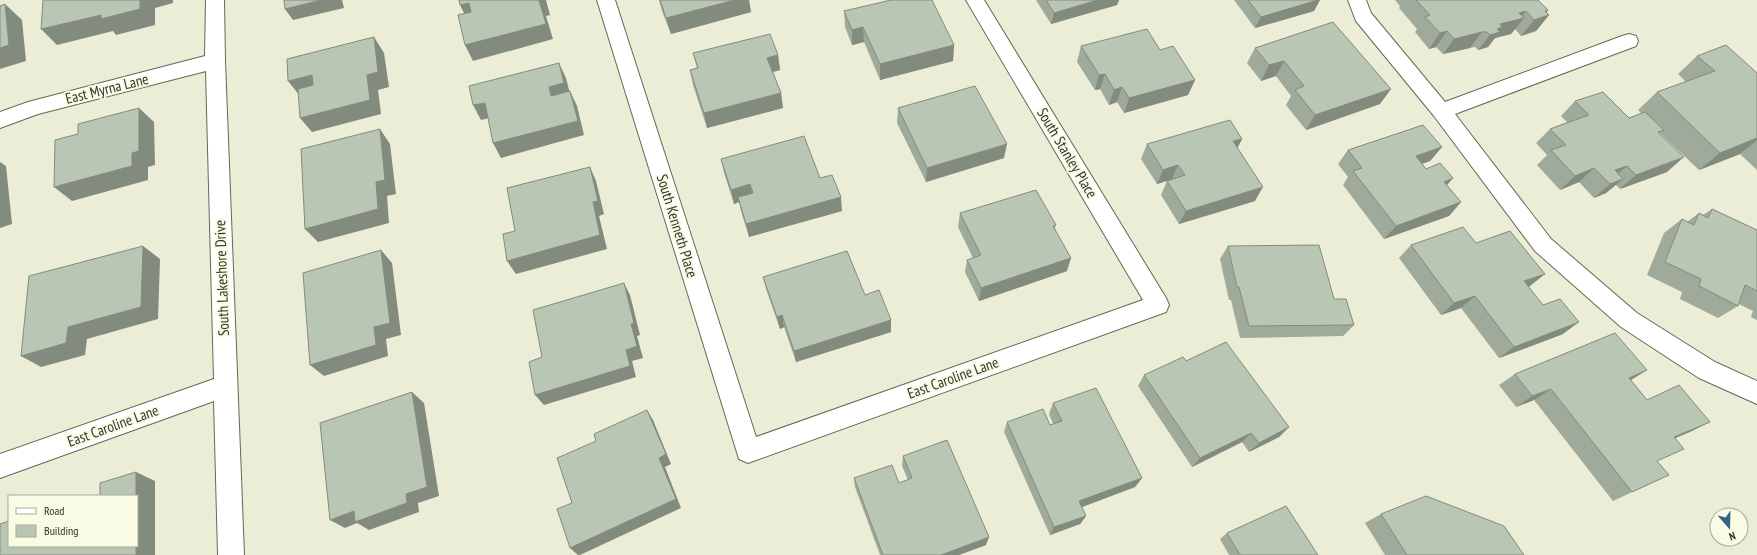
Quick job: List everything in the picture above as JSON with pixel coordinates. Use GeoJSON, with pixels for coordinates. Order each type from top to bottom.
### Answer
{"type":"FeatureCollection","features":[{"type":"Feature","properties":{"kind":"street","name":"South Lakeshore Drive"},"geometry":{"type":"LineString","coordinates":[[215,0],[215,61],[231,555]]}},
{"type":"Feature","properties":{"kind":"street","name":"South Kenneth Place"},"geometry":{"type":"LineString","coordinates":[[606,0],[748,451]]}},
{"type":"Feature","properties":{"kind":"street","name":"South Stanley Place"},"geometry":{"type":"LineString","coordinates":[[975,0],[1158,305]]}},
{"type":"Feature","properties":{"kind":"street"},"geometry":{"type":"LineString","coordinates":[[1357,0],[1363,16],[1441,112],[1543,244],[1629,320],[1707,370],[1757,393]]}},
{"type":"Feature","properties":{"kind":"street"},"geometry":{"type":"LineString","coordinates":[[1441,112],[1629,41]]}},
{"type":"Feature","properties":{"kind":"street","name":"East Myrna Lane"},"geometry":{"type":"LineString","coordinates":[[0,120],[35,107],[215,61]]}},
{"type":"Feature","properties":{"kind":"street","name":"East Caroline Lane"},"geometry":{"type":"LineString","coordinates":[[748,451],[1158,305]]}},
{"type":"Feature","properties":{"kind":"street","name":"East Caroline Lane"},"geometry":{"type":"LineString","coordinates":[[0,466],[225,386]]}},
{"type":"Feature","properties":{"kind":"building"},"geometry":{"type":"Polygon","coordinates":[[[43,0],[140,0],[140,9],[101,19],[101,15],[41,29],[43,0]]]}},
{"type":"Feature","properties":{"kind":"building"},"geometry":{"type":"Polygon","coordinates":[[[284,0],[321,0],[285,9],[284,0]]]}},
{"type":"Feature","properties":{"kind":"building"},"geometry":{"type":"Polygon","coordinates":[[[459,0],[539,0],[546,24],[465,45],[458,15],[471,12],[469,3],[460,5],[459,0]]]}},
{"type":"Feature","properties":{"kind":"building"},"geometry":{"type":"Polygon","coordinates":[[[660,0],[735,0],[666,18],[660,0]]]}},
{"type":"Feature","properties":{"kind":"building"},"geometry":{"type":"Polygon","coordinates":[[[891,0],[932,0],[954,45],[880,64],[863,27],[852,30],[844,11],[891,0]]]}},
{"type":"Feature","properties":{"kind":"building"},"geometry":{"type":"Polygon","coordinates":[[[1046,0],[1098,0],[1054,13],[1046,0]]]}},
{"type":"Feature","properties":{"kind":"building"},"geometry":{"type":"Polygon","coordinates":[[[1248,0],[1318,0],[1261,17],[1248,0]]]}},
{"type":"Feature","properties":{"kind":"building"},"geometry":{"type":"Polygon","coordinates":[[[1416,0],[1538,0],[1548,10],[1545,11],[1549,15],[1534,20],[1526,11],[1519,13],[1524,18],[1500,24],[1502,27],[1497,29],[1500,32],[1490,35],[1487,32],[1482,32],[1454,39],[1447,31],[1440,33],[1425,17],[1430,15],[1416,0]]]}},
{"type":"Feature","properties":{"kind":"building"},"geometry":{"type":"Polygon","coordinates":[[[5,4],[9,45],[0,48],[0,6],[5,4]]]}},
{"type":"Feature","properties":{"kind":"building"},"geometry":{"type":"Polygon","coordinates":[[[1333,22],[1391,89],[1315,115],[1295,90],[1304,86],[1284,61],[1269,65],[1255,48],[1333,22]]]}},
{"type":"Feature","properties":{"kind":"building"},"geometry":{"type":"Polygon","coordinates":[[[1147,29],[1160,50],[1173,46],[1195,80],[1129,98],[1122,87],[1114,90],[1105,74],[1099,75],[1081,46],[1147,29]]]}},
{"type":"Feature","properties":{"kind":"building"},"geometry":{"type":"Polygon","coordinates":[[[770,34],[778,55],[767,58],[781,93],[704,113],[690,70],[698,68],[693,53],[770,34]]]}},
{"type":"Feature","properties":{"kind":"building"},"geometry":{"type":"Polygon","coordinates":[[[374,37],[378,72],[367,75],[370,100],[300,118],[298,89],[313,85],[312,75],[288,81],[287,59],[374,37]]]}},
{"type":"Feature","properties":{"kind":"building"},"geometry":{"type":"Polygon","coordinates":[[[1726,45],[1757,73],[1757,138],[1720,153],[1657,92],[1715,71],[1697,56],[1726,45]]]}},
{"type":"Feature","properties":{"kind":"building"},"geometry":{"type":"Polygon","coordinates":[[[559,63],[564,83],[549,87],[551,96],[570,91],[578,121],[493,143],[485,103],[473,105],[469,86],[559,63]]]}},
{"type":"Feature","properties":{"kind":"building"},"geometry":{"type":"Polygon","coordinates":[[[975,86],[1007,144],[927,168],[898,108],[975,86]]]}},
{"type":"Feature","properties":{"kind":"building"},"geometry":{"type":"Polygon","coordinates":[[[1603,92],[1629,118],[1645,112],[1664,130],[1658,132],[1684,157],[1636,175],[1627,166],[1615,170],[1623,179],[1610,184],[1594,168],[1575,176],[1551,150],[1566,145],[1550,129],[1589,115],[1575,101],[1603,92]]]}},
{"type":"Feature","properties":{"kind":"building"},"geometry":{"type":"Polygon","coordinates":[[[139,108],[139,151],[132,153],[132,166],[54,187],[55,140],[78,134],[78,124],[139,108]]]}},
{"type":"Feature","properties":{"kind":"building"},"geometry":{"type":"Polygon","coordinates":[[[1230,120],[1242,139],[1233,141],[1263,187],[1186,211],[1167,181],[1185,175],[1178,165],[1163,170],[1147,144],[1230,120]]]}},
{"type":"Feature","properties":{"kind":"building"},"geometry":{"type":"Polygon","coordinates":[[[1423,125],[1442,147],[1416,156],[1426,169],[1440,163],[1453,178],[1444,182],[1461,202],[1396,226],[1353,171],[1362,168],[1348,150],[1423,125]]]}},
{"type":"Feature","properties":{"kind":"building"},"geometry":{"type":"Polygon","coordinates":[[[380,129],[385,180],[376,182],[378,209],[305,229],[301,149],[380,129]]]}},
{"type":"Feature","properties":{"kind":"building"},"geometry":{"type":"Polygon","coordinates":[[[804,136],[820,178],[832,175],[841,197],[746,224],[738,197],[753,193],[750,184],[731,190],[721,159],[804,136]]]}},
{"type":"Feature","properties":{"kind":"building"},"geometry":{"type":"Polygon","coordinates":[[[590,167],[598,201],[593,202],[600,235],[507,261],[503,234],[515,231],[507,188],[590,167]]]}},
{"type":"Feature","properties":{"kind":"building"},"geometry":{"type":"Polygon","coordinates":[[[1036,190],[1056,225],[1053,226],[1071,258],[981,288],[967,260],[981,255],[960,213],[1036,190]]]}},
{"type":"Feature","properties":{"kind":"building"},"geometry":{"type":"Polygon","coordinates":[[[1712,209],[1757,230],[1757,291],[1745,285],[1738,306],[1699,286],[1701,279],[1665,262],[1682,219],[1694,225],[1699,213],[1708,218],[1712,209]]]}},
{"type":"Feature","properties":{"kind":"building"},"geometry":{"type":"Polygon","coordinates":[[[1463,227],[1476,243],[1510,231],[1545,274],[1524,281],[1543,305],[1560,299],[1579,322],[1514,347],[1475,296],[1454,303],[1411,245],[1463,227]]]}},
{"type":"Feature","properties":{"kind":"building"},"geometry":{"type":"Polygon","coordinates":[[[1319,245],[1334,299],[1346,299],[1354,325],[1249,326],[1239,287],[1237,287],[1228,246],[1319,245]]]}},
{"type":"Feature","properties":{"kind":"building"},"geometry":{"type":"Polygon","coordinates":[[[143,246],[141,307],[68,327],[66,343],[21,356],[29,276],[143,246]]]}},
{"type":"Feature","properties":{"kind":"building"},"geometry":{"type":"Polygon","coordinates":[[[381,250],[390,323],[374,327],[376,345],[310,365],[303,273],[381,250]]]}},
{"type":"Feature","properties":{"kind":"building"},"geometry":{"type":"Polygon","coordinates":[[[847,251],[865,295],[879,290],[891,320],[794,351],[782,315],[777,317],[763,277],[847,251]]]}},
{"type":"Feature","properties":{"kind":"building"},"geometry":{"type":"Polygon","coordinates":[[[624,283],[634,323],[631,324],[637,346],[626,350],[630,366],[535,395],[529,362],[542,357],[533,310],[624,283]]]}},
{"type":"Feature","properties":{"kind":"building"},"geometry":{"type":"Polygon","coordinates":[[[1615,333],[1647,370],[1629,378],[1647,400],[1679,385],[1710,422],[1674,437],[1684,449],[1657,461],[1669,475],[1632,492],[1551,389],[1532,396],[1515,374],[1615,333]]]}},
{"type":"Feature","properties":{"kind":"building"},"geometry":{"type":"Polygon","coordinates":[[[1226,342],[1289,427],[1259,443],[1251,433],[1200,458],[1144,375],[1183,357],[1186,361],[1226,342]]]}},
{"type":"Feature","properties":{"kind":"building"},"geometry":{"type":"Polygon","coordinates":[[[1096,388],[1142,478],[1079,501],[1086,516],[1054,527],[1007,422],[1043,409],[1050,425],[1062,421],[1053,403],[1096,388]]]}},
{"type":"Feature","properties":{"kind":"building"},"geometry":{"type":"Polygon","coordinates":[[[412,392],[427,487],[406,494],[407,503],[355,522],[354,511],[330,520],[320,423],[412,392]]]}},
{"type":"Feature","properties":{"kind":"building"},"geometry":{"type":"Polygon","coordinates":[[[647,410],[666,454],[659,458],[676,499],[570,548],[557,509],[572,503],[557,458],[596,441],[594,434],[647,410]]]}},
{"type":"Feature","properties":{"kind":"building"},"geometry":{"type":"Polygon","coordinates":[[[947,440],[989,537],[941,555],[883,555],[854,478],[892,465],[899,483],[912,478],[903,456],[947,440]]]}},
{"type":"Feature","properties":{"kind":"building"},"geometry":{"type":"Polygon","coordinates":[[[136,472],[136,495],[100,495],[100,483],[136,472]]]}},
{"type":"Feature","properties":{"kind":"building"},"geometry":{"type":"Polygon","coordinates":[[[1426,496],[1504,526],[1524,555],[1407,555],[1381,514],[1426,496]]]}},
{"type":"Feature","properties":{"kind":"building"},"geometry":{"type":"Polygon","coordinates":[[[1286,506],[1318,555],[1240,555],[1227,533],[1286,506]]]}},
{"type":"Feature","properties":{"kind":"building"},"geometry":{"type":"Polygon","coordinates":[[[8,521],[8,547],[136,547],[136,555],[0,555],[0,524],[8,521]]]}}]}
